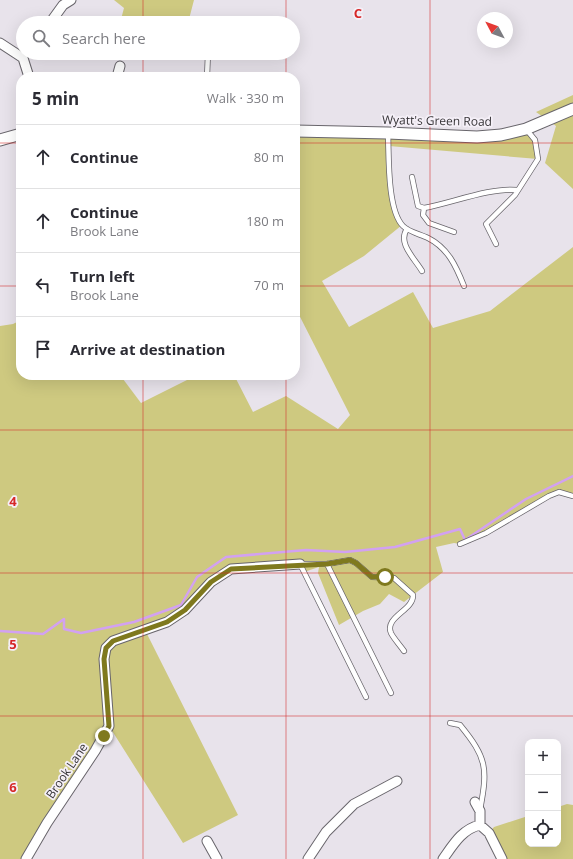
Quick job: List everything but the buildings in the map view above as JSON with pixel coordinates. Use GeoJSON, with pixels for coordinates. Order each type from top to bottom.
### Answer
{"type":"FeatureCollection","features":[{"type":"Feature","properties":{"kind":"street"},"geometry":{"type":"LineString","coordinates":[[55,16],[63,5],[71,0]]}},
{"type":"Feature","properties":{"kind":"street"},"geometry":{"type":"LineString","coordinates":[[0,43],[16,51]]}},
{"type":"Feature","properties":{"kind":"street"},"geometry":{"type":"LineString","coordinates":[[26,60],[28,72]]}},
{"type":"Feature","properties":{"kind":"street"},"geometry":{"type":"LineString","coordinates":[[119,72],[120,66]]}},
{"type":"Feature","properties":{"kind":"street","name":"Wyatt's Green Road"},"geometry":{"type":"LineString","coordinates":[[300,131],[477,137],[501,135],[526,129],[573,109]]}},
{"type":"Feature","properties":{"kind":"street"},"geometry":{"type":"LineString","coordinates":[[0,140],[16,135]]}},
{"type":"Feature","properties":{"kind":"street","name":"Brook Lane"},"geometry":{"type":"LineString","coordinates":[[26,859],[47,823],[95,752],[109,726],[104,659],[106,648],[113,641],[167,622],[185,610],[211,582],[231,569],[300,564]]}},
{"type":"Feature","properties":{"kind":"street"},"geometry":{"type":"LineString","coordinates":[[308,859],[326,832],[354,804],[397,781]]}},
{"type":"Feature","properties":{"kind":"street"},"geometry":{"type":"LineString","coordinates":[[475,802],[480,811],[480,825],[489,833],[502,859]]}},
{"type":"Feature","properties":{"kind":"street"},"geometry":{"type":"LineString","coordinates":[[443,859],[464,833],[471,827],[480,825]]}},
{"type":"Feature","properties":{"kind":"street"},"geometry":{"type":"LineString","coordinates":[[207,841],[217,859]]}},
{"type":"Feature","properties":{"kind":"lane"},"geometry":{"type":"LineString","coordinates":[[207,72],[208,60]]}},
{"type":"Feature","properties":{"kind":"lane"},"geometry":{"type":"LineString","coordinates":[[496,244],[486,224],[515,195],[538,159],[535,140],[526,129]]}},
{"type":"Feature","properties":{"kind":"lane"},"geometry":{"type":"LineString","coordinates":[[388,133],[391,198],[397,218],[407,229],[435,242],[452,258],[464,286]]}},
{"type":"Feature","properties":{"kind":"lane"},"geometry":{"type":"LineString","coordinates":[[412,177],[418,206],[424,208],[492,191],[507,189],[517,190]]}},
{"type":"Feature","properties":{"kind":"lane"},"geometry":{"type":"LineString","coordinates":[[424,208],[423,215],[429,223],[454,232]]}},
{"type":"Feature","properties":{"kind":"lane"},"geometry":{"type":"LineString","coordinates":[[407,229],[403,234],[403,242],[422,271]]}},
{"type":"Feature","properties":{"kind":"lane"},"geometry":{"type":"LineString","coordinates":[[460,544],[486,534],[549,496],[559,492],[573,496]]}},
{"type":"Feature","properties":{"kind":"lane"},"geometry":{"type":"LineString","coordinates":[[366,697],[300,564],[327,564],[350,560],[356,563],[372,577],[394,578],[412,595],[411,603],[392,620],[390,626],[391,632],[404,651]]}},
{"type":"Feature","properties":{"kind":"lane"},"geometry":{"type":"LineString","coordinates":[[327,564],[391,693]]}},
{"type":"Feature","properties":{"kind":"lane"},"geometry":{"type":"LineString","coordinates":[[450,723],[460,725],[480,752],[486,777],[480,811]]}},
{"type":"Feature","properties":{"kind":"shaded area"},"geometry":{"type":"Polygon","coordinates":[[[114,0],[194,0],[190,16],[122,16],[124,8],[114,0]]]}},
{"type":"Feature","properties":{"kind":"shaded area"},"geometry":{"type":"Polygon","coordinates":[[[573,95],[573,189],[545,163],[556,126],[536,112],[573,95]]]}},
{"type":"Feature","properties":{"kind":"shaded area"},"geometry":{"type":"Polygon","coordinates":[[[526,129],[535,140],[538,159],[389,146],[391,198],[402,225],[364,256],[322,281],[349,327],[413,292],[433,328],[490,311],[573,247],[573,496],[559,492],[460,544],[454,543],[436,547],[443,572],[404,602],[389,594],[380,604],[363,611],[339,625],[318,573],[319,567],[304,572],[300,564],[231,569],[185,610],[145,630],[238,815],[183,843],[109,726],[26,859],[0,859],[0,326],[16,322],[16,380],[124,380],[141,403],[187,380],[237,380],[253,412],[286,396],[338,429],[350,415],[300,317],[300,131],[450,136],[526,129]]]}},
{"type":"Feature","properties":{"kind":"shaded area"},"geometry":{"type":"Polygon","coordinates":[[[567,804],[573,805],[573,859],[502,859],[489,833],[494,827],[525,817],[525,847],[561,847],[561,806],[567,804]]]}},
{"type":"Feature","properties":{"kind":"waterway"},"geometry":{"type":"LineString","coordinates":[[0,631],[43,634],[64,619],[64,629],[81,633],[134,622],[181,605],[197,577],[226,557],[306,550],[345,552],[395,547],[460,529],[465,540],[526,499],[573,476]]}},
{"type":"Feature","properties":{"kind":"route"},"geometry":{"type":"LineString","coordinates":[[104,736],[109,726],[104,659],[106,648],[113,641],[167,622],[185,610],[211,582],[220,575],[231,569],[300,564],[327,564],[350,560],[360,566],[372,577],[385,577]]}}]}
